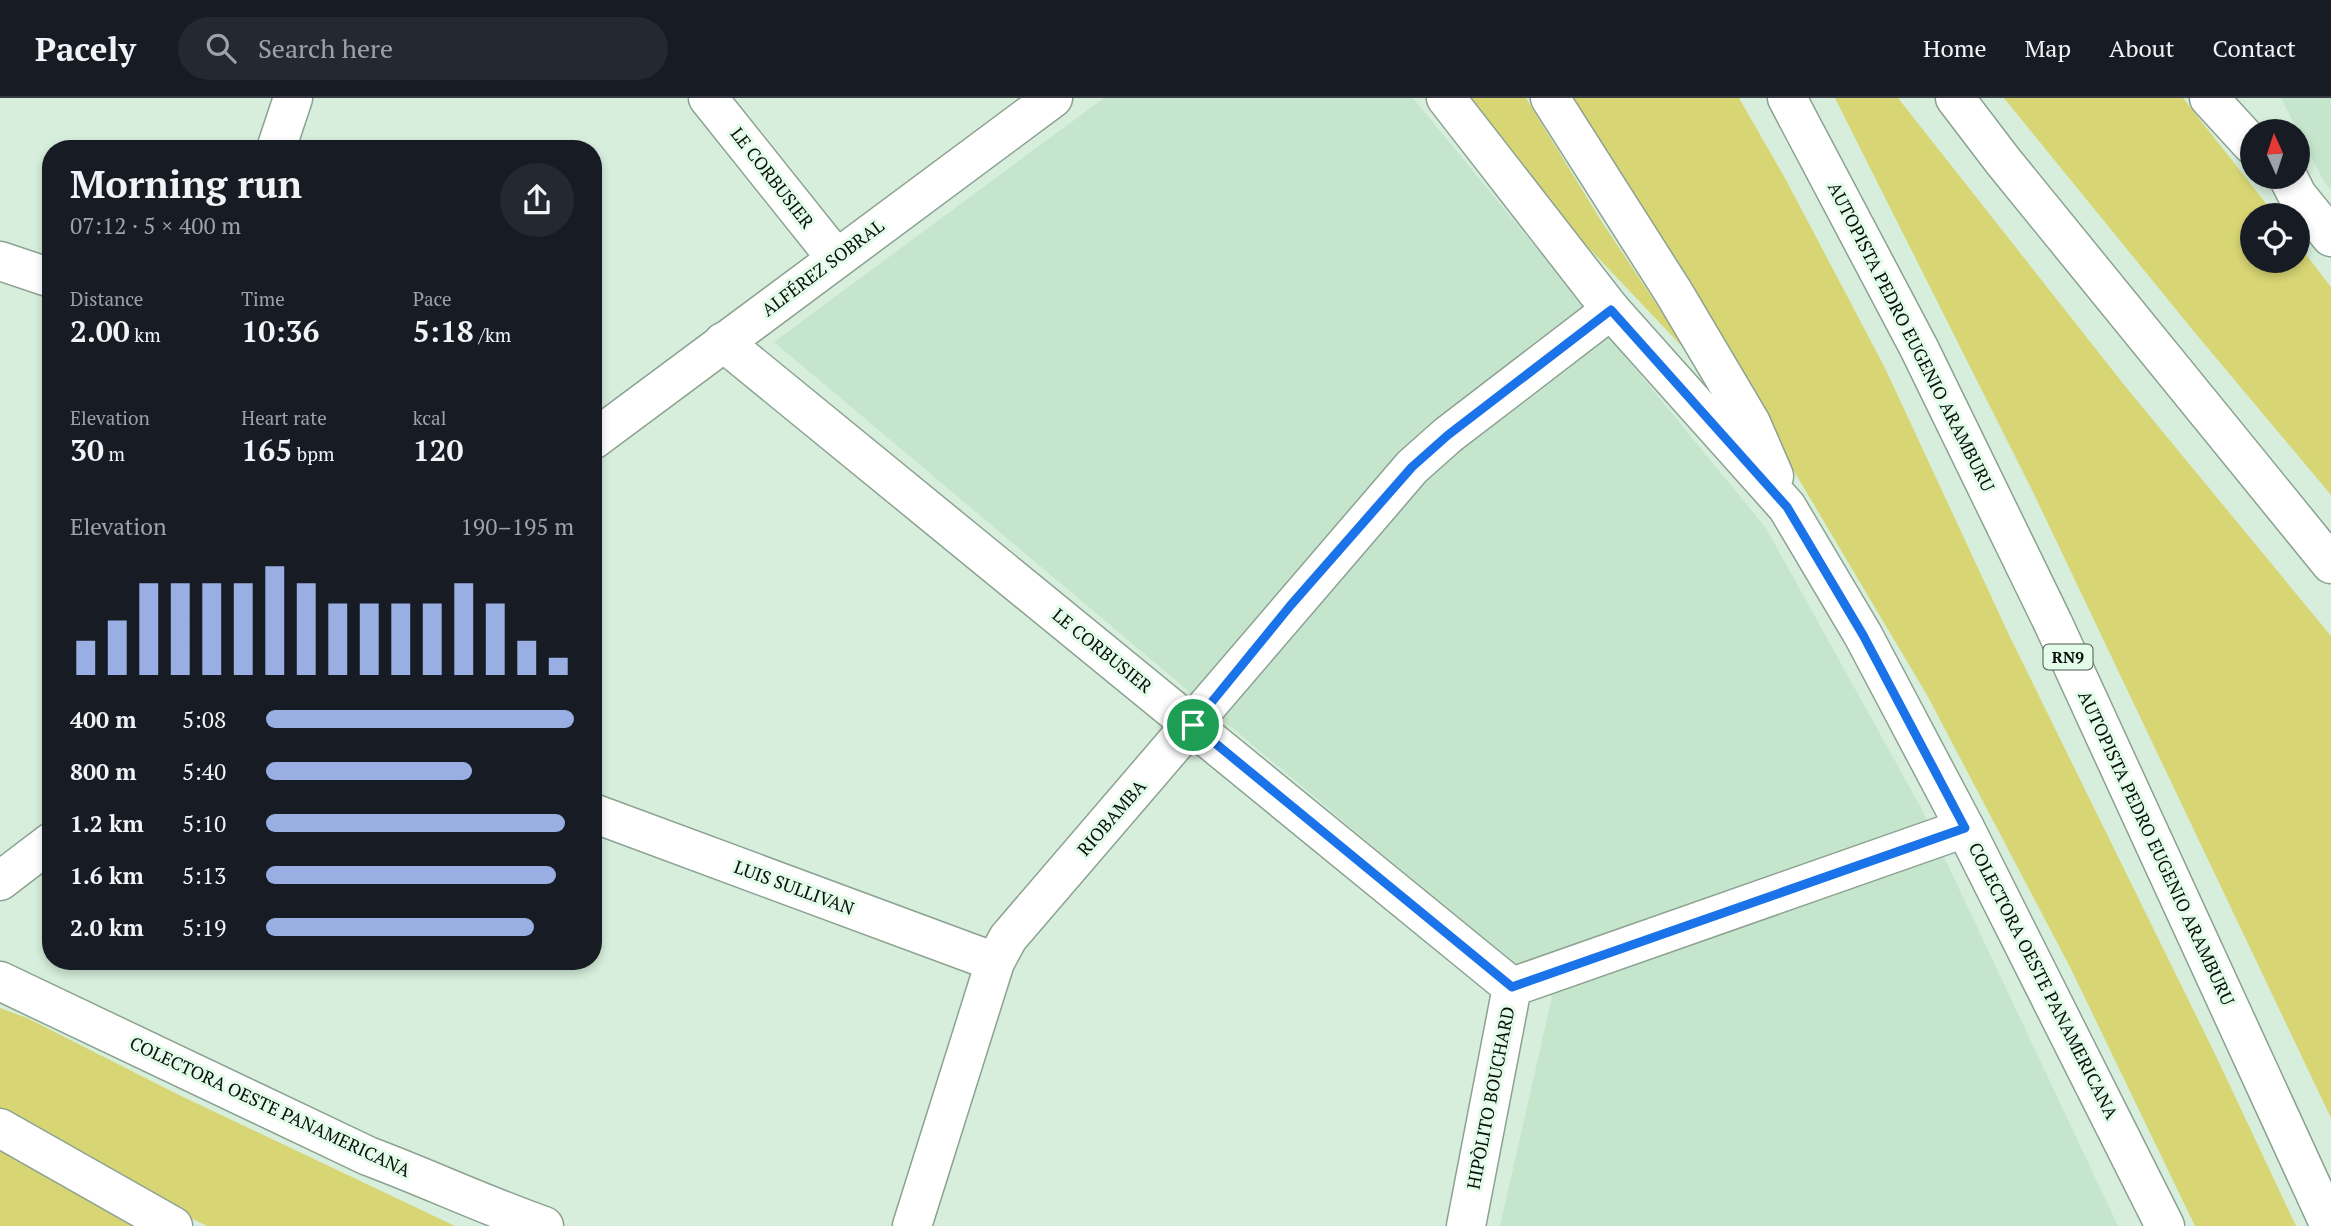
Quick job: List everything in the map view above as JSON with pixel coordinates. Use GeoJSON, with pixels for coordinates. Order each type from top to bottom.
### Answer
{"type":"FeatureCollection","features":[{"type":"Feature","properties":{"kind":"main road"},"geometry":{"type":"LineString","coordinates":[[279,140],[293,98]]}},
{"type":"Feature","properties":{"kind":"main road","name":"LE CORBUSIER"},"geometry":{"type":"LineString","coordinates":[[708,98],[836,258]]}},
{"type":"Feature","properties":{"kind":"main road","name":"ALFÉREZ SOBRAL"},"geometry":{"type":"LineString","coordinates":[[602,433],[1053,98]]}},
{"type":"Feature","properties":{"kind":"main road","name":"COLECTORA OESTE PANAMERICANA"},"geometry":{"type":"LineString","coordinates":[[1446,98],[1611,310],[1787,507],[1863,635],[1965,828],[2165,1226]]}},
{"type":"Feature","properties":{"kind":"main road"},"geometry":{"type":"LineString","coordinates":[[1550,98],[1674,293],[1751,423],[1787,507]]}},
{"type":"Feature","properties":{"kind":"main road","name":"AUTOPISTA PEDRO EUGENIO ARAMBURU"},"geometry":{"type":"LineString","coordinates":[[1787,98],[1919,348],[2053,623],[2330,1226]]}},
{"type":"Feature","properties":{"kind":"main road"},"geometry":{"type":"LineString","coordinates":[[1955,98],[2331,564]]}},
{"type":"Feature","properties":{"kind":"main road"},"geometry":{"type":"LineString","coordinates":[[2209,98],[2240,132]]}},
{"type":"Feature","properties":{"kind":"main road"},"geometry":{"type":"LineString","coordinates":[[2247,98],[2258,119]]}},
{"type":"Feature","properties":{"kind":"main road"},"geometry":{"type":"LineString","coordinates":[[2294,189],[2331,237]]}},
{"type":"Feature","properties":{"kind":"main road"},"geometry":{"type":"LineString","coordinates":[[0,261],[42,275]]}},
{"type":"Feature","properties":{"kind":"main road","name":"RIOBAMBA"},"geometry":{"type":"LineString","coordinates":[[912,1226],[995,962],[1008,938],[1193,725],[1290,606],[1412,467],[1448,435],[1611,310]]}},
{"type":"Feature","properties":{"kind":"main road","name":"LE CORBUSIER"},"geometry":{"type":"LineString","coordinates":[[723,342],[1512,987]]}},
{"type":"Feature","properties":{"kind":"main road","name":"LUIS SULLIVAN"},"geometry":{"type":"LineString","coordinates":[[602,816],[995,962]]}},
{"type":"Feature","properties":{"kind":"main road","name":"HIPÒLITO BOUCHARD"},"geometry":{"type":"LineString","coordinates":[[1466,1226],[1512,987],[1965,828]]}},
{"type":"Feature","properties":{"kind":"main road"},"geometry":{"type":"LineString","coordinates":[[0,881],[42,849]]}},
{"type":"Feature","properties":{"kind":"main road","name":"COLECTORA OESTE PANAMERICANA"},"geometry":{"type":"LineString","coordinates":[[0,981],[368,1156],[488,1206],[544,1226]]}},
{"type":"Feature","properties":{"kind":"main road"},"geometry":{"type":"LineString","coordinates":[[0,1128],[173,1226]]}},
{"type":"Feature","properties":{"kind":"shaded area"},"geometry":{"type":"Polygon","coordinates":[[[1104,98],[1413,98],[1766,528],[1921,808],[2118,1226],[1500,1226],[1552,997],[774,342],[1104,98]]]}},
{"type":"Feature","properties":{"kind":"shaded area"},"geometry":{"type":"Polygon","coordinates":[[[1464,98],[1526,98],[1600,219],[1691,356],[1553,210],[1464,98]]]}},
{"type":"Feature","properties":{"kind":"shaded area"},"geometry":{"type":"Polygon","coordinates":[[[1565,98],[1739,98],[1786,180],[1885,368],[2010,637],[2215,1054],[2296,1226],[2195,1226],[2070,967],[1927,695],[1650,229],[1565,98]]]}},
{"type":"Feature","properties":{"kind":"shaded area"},"geometry":{"type":"Polygon","coordinates":[[[1835,98],[1898,98],[2125,386],[2331,636],[2331,1118],[2034,494],[1835,98]]]}},
{"type":"Feature","properties":{"kind":"shaded area"},"geometry":{"type":"Polygon","coordinates":[[[2004,98],[2183,98],[2240,170],[2240,189],[2255,189],[2266,203],[2240,203],[2240,273],[2310,273],[2310,260],[2331,287],[2331,495],[2004,98]]]}},
{"type":"Feature","properties":{"kind":"shaded area"},"geometry":{"type":"Polygon","coordinates":[[[2281,98],[2331,98],[2331,190],[2310,155],[2310,119],[2292,119],[2281,98]]]}},
{"type":"Feature","properties":{"kind":"shaded area"},"geometry":{"type":"Polygon","coordinates":[[[0,1008],[27,1018],[179,1095],[455,1226],[207,1226],[0,1109],[0,1008]]]}},
{"type":"Feature","properties":{"kind":"shaded area"},"geometry":{"type":"Polygon","coordinates":[[[0,1147],[140,1226],[0,1226],[0,1147]]]}},
{"type":"Feature","properties":{"kind":"route"},"geometry":{"type":"LineString","coordinates":[[1611,310],[1787,507],[1863,635],[1965,828],[1512,987],[1193,725],[1290,606],[1412,467],[1448,435],[1611,310]]}}]}
